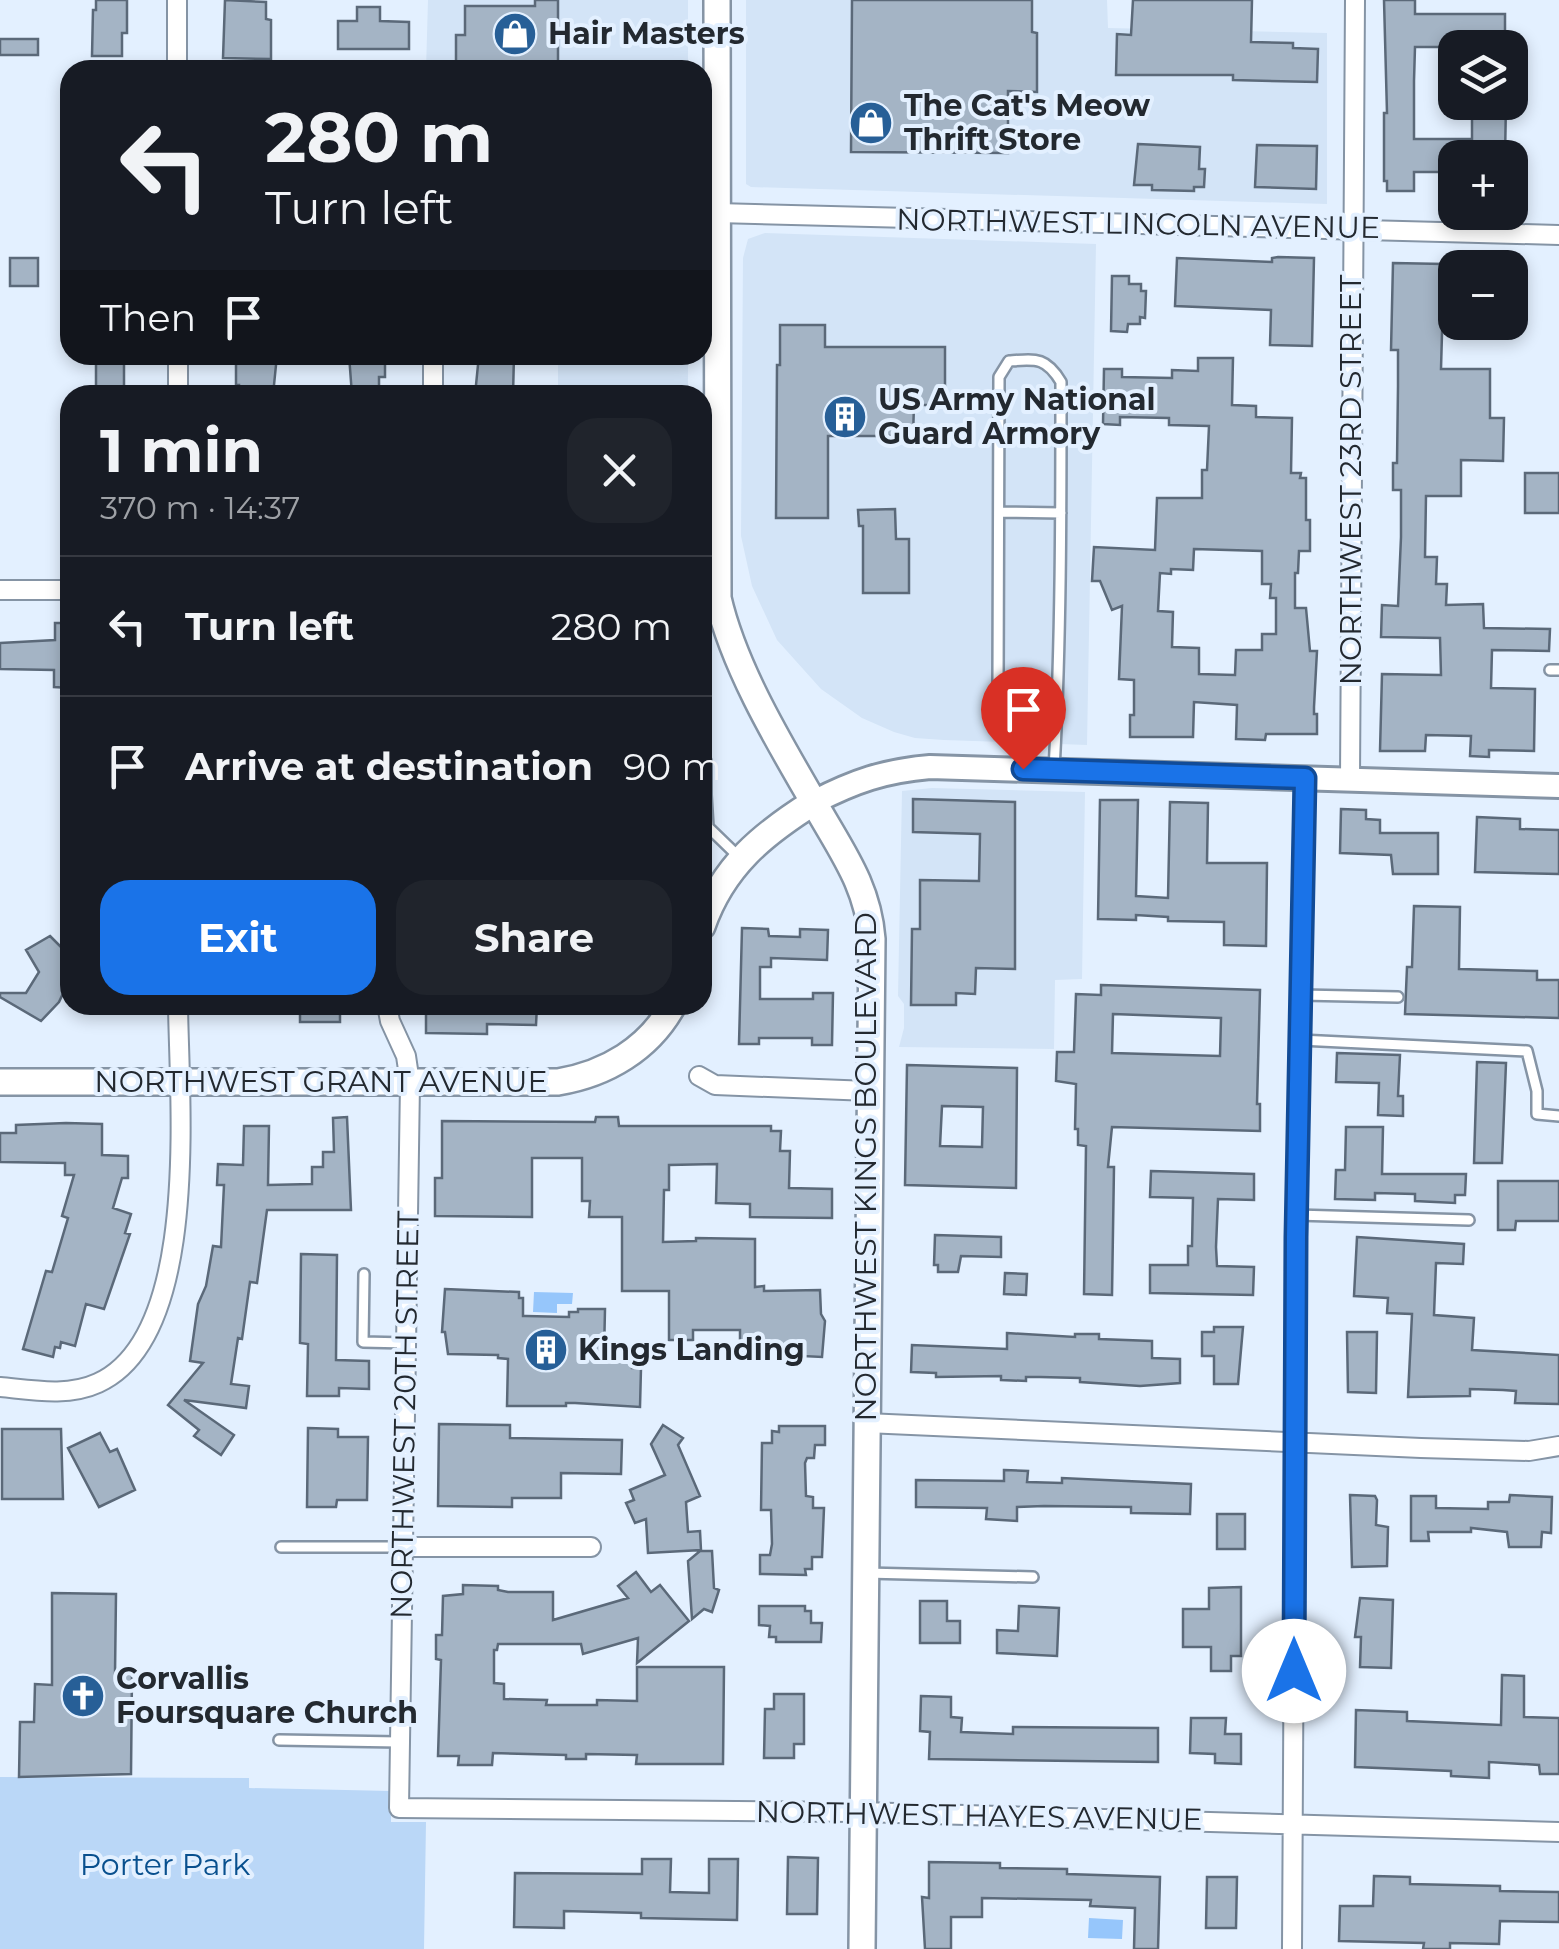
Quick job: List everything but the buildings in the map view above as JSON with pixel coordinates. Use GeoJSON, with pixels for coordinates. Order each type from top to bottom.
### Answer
{"type":"FeatureCollection","features":[{"type":"Feature","properties":{"kind":"main road","name":"NORTHWEST KINGS BOULEVARD"},"geometry":{"type":"LineString","coordinates":[[712,488],[717,0]]}},
{"type":"Feature","properties":{"kind":"main road","name":"NORTHWEST KINGS BOULEVARD"},"geometry":{"type":"LineString","coordinates":[[712,602],[852,868],[870,914],[862,1949]]}},
{"type":"Feature","properties":{"kind":"main road"},"geometry":{"type":"LineString","coordinates":[[712,904],[741,859],[768,831],[814,802]]}},
{"type":"Feature","properties":{"kind":"main road","name":"NORTHWEST GRANT AVENUE"},"geometry":{"type":"LineString","coordinates":[[0,1082],[521,1084],[578,1079],[626,1057],[648,1039],[666,1015]]}},
{"type":"Feature","properties":{"kind":"street"},"geometry":{"type":"LineString","coordinates":[[177,0],[177,60]]}},
{"type":"Feature","properties":{"kind":"street","name":"NORTHWEST 23RD STREET"},"geometry":{"type":"LineString","coordinates":[[1350,779],[1355,0]]}},
{"type":"Feature","properties":{"kind":"street","name":"NORTHWEST LINCOLN AVENUE"},"geometry":{"type":"LineString","coordinates":[[717,214],[1559,235]]}},
{"type":"Feature","properties":{"kind":"street"},"geometry":{"type":"LineString","coordinates":[[0,590],[60,590]]}},
{"type":"Feature","properties":{"kind":"street"},"geometry":{"type":"LineString","coordinates":[[814,802],[856,780],[930,767],[1559,786]]}},
{"type":"Feature","properties":{"kind":"street"},"geometry":{"type":"LineString","coordinates":[[1292,1949],[1296,1215],[1305,778]]}},
{"type":"Feature","properties":{"kind":"street"},"geometry":{"type":"LineString","coordinates":[[0,1387],[52,1391],[86,1388],[116,1372],[136,1352],[165,1288],[174,1246],[178,1015]]}},
{"type":"Feature","properties":{"kind":"street","name":"NORTHWEST 20TH STREET"},"geometry":{"type":"LineString","coordinates":[[389,1015],[406,1056],[410,1083],[399,1808]]}},
{"type":"Feature","properties":{"kind":"street"},"geometry":{"type":"LineString","coordinates":[[699,1076],[715,1085],[869,1091]]}},
{"type":"Feature","properties":{"kind":"street"},"geometry":{"type":"LineString","coordinates":[[866,1423],[1529,1451],[1559,1446]]}},
{"type":"Feature","properties":{"kind":"street"},"geometry":{"type":"LineString","coordinates":[[404,1547],[591,1547]]}},
{"type":"Feature","properties":{"kind":"street","name":"NORTHWEST HAYES AVENUE"},"geometry":{"type":"LineString","coordinates":[[399,1808],[861,1812],[1559,1832]]}},
{"type":"Feature","properties":{"kind":"lane"},"geometry":{"type":"LineString","coordinates":[[1054,770],[1058,710],[1062,382],[1052,368],[1035,359],[1009,361],[999,378],[998,685],[1006,701],[1024,708],[1058,710]]}},
{"type":"Feature","properties":{"kind":"lane"},"geometry":{"type":"LineString","coordinates":[[998,512],[1062,512]]}},
{"type":"Feature","properties":{"kind":"lane"},"geometry":{"type":"LineString","coordinates":[[712,831],[741,859]]}},
{"type":"Feature","properties":{"kind":"lane"},"geometry":{"type":"LineString","coordinates":[[1301,995],[1398,997]]}},
{"type":"Feature","properties":{"kind":"lane"},"geometry":{"type":"LineString","coordinates":[[1300,1040],[1527,1050],[1537,1091],[1537,1114],[1559,1116]]}},
{"type":"Feature","properties":{"kind":"lane"},"geometry":{"type":"LineString","coordinates":[[1296,1215],[1469,1220]]}},
{"type":"Feature","properties":{"kind":"lane"},"geometry":{"type":"LineString","coordinates":[[364,1274],[363,1342],[406,1343]]}},
{"type":"Feature","properties":{"kind":"lane"},"geometry":{"type":"LineString","coordinates":[[282,1548],[404,1547]]}},
{"type":"Feature","properties":{"kind":"lane"},"geometry":{"type":"LineString","coordinates":[[864,1574],[1033,1577]]}},
{"type":"Feature","properties":{"kind":"lane"},"geometry":{"type":"LineString","coordinates":[[279,1740],[399,1742]]}},
{"type":"Feature","properties":{"kind":"shaded area"},"geometry":{"type":"Polygon","coordinates":[[[428,0],[688,0],[688,60],[426,60],[428,0]]]}},
{"type":"Feature","properties":{"kind":"shaded area"},"geometry":{"type":"Polygon","coordinates":[[[746,0],[1107,0],[1108,28],[1327,33],[1327,204],[751,187],[746,184],[746,0]]]}},
{"type":"Feature","properties":{"kind":"shaded area"},"geometry":{"type":"Polygon","coordinates":[[[765,233],[1096,244],[1087,745],[944,740],[894,732],[862,718],[821,689],[777,640],[752,586],[741,536],[743,258],[748,239],[765,233]]]}},
{"type":"Feature","properties":{"kind":"shaded area"},"geometry":{"type":"Polygon","coordinates":[[[558,365],[688,365],[688,385],[558,385],[558,365]]]}},
{"type":"Feature","properties":{"kind":"shaded area"},"geometry":{"type":"Polygon","coordinates":[[[932,788],[1085,792],[1082,979],[1055,980],[1054,1049],[899,1047],[904,1028],[904,1004],[898,996],[902,791],[932,788]]]}},
{"type":"Feature","properties":{"kind":"shaded area"},"geometry":{"type":"Polygon","coordinates":[[[534,1292],[573,1293],[572,1304],[557,1304],[557,1313],[533,1312],[534,1292]]]}},
{"type":"Feature","properties":{"kind":"shaded area"},"geometry":{"type":"Polygon","coordinates":[[[1089,1918],[1123,1920],[1122,1939],[1088,1938],[1089,1918]]]}},
{"type":"Feature","properties":{"kind":"green space","name":"Porter Park"},"geometry":{"type":"Polygon","coordinates":[[[0,1777],[249,1778],[249,1788],[391,1791],[391,1822],[426,1822],[424,1949],[0,1949],[0,1777]]]}},
{"type":"Feature","properties":{"kind":"place","name":"Hair Masters"},"geometry":{"type":"Point","coordinates":[515,34]}},
{"type":"Feature","properties":{"kind":"place","name":"The Cat's Meow Thrift Store"},"geometry":{"type":"Point","coordinates":[871,123]}},
{"type":"Feature","properties":{"kind":"place","name":"US Army National Guard Armory"},"geometry":{"type":"Point","coordinates":[845,417]}},
{"type":"Feature","properties":{"kind":"place","name":"Kings Landing"},"geometry":{"type":"Point","coordinates":[546,1350]}},
{"type":"Feature","properties":{"kind":"place","name":"Corvallis Foursquare Church"},"geometry":{"type":"Point","coordinates":[83,1696]}},
{"type":"Feature","properties":{"kind":"route"},"geometry":{"type":"LineString","coordinates":[[1023,769],[1305,778],[1296,1237],[1294,1671]]}}]}
